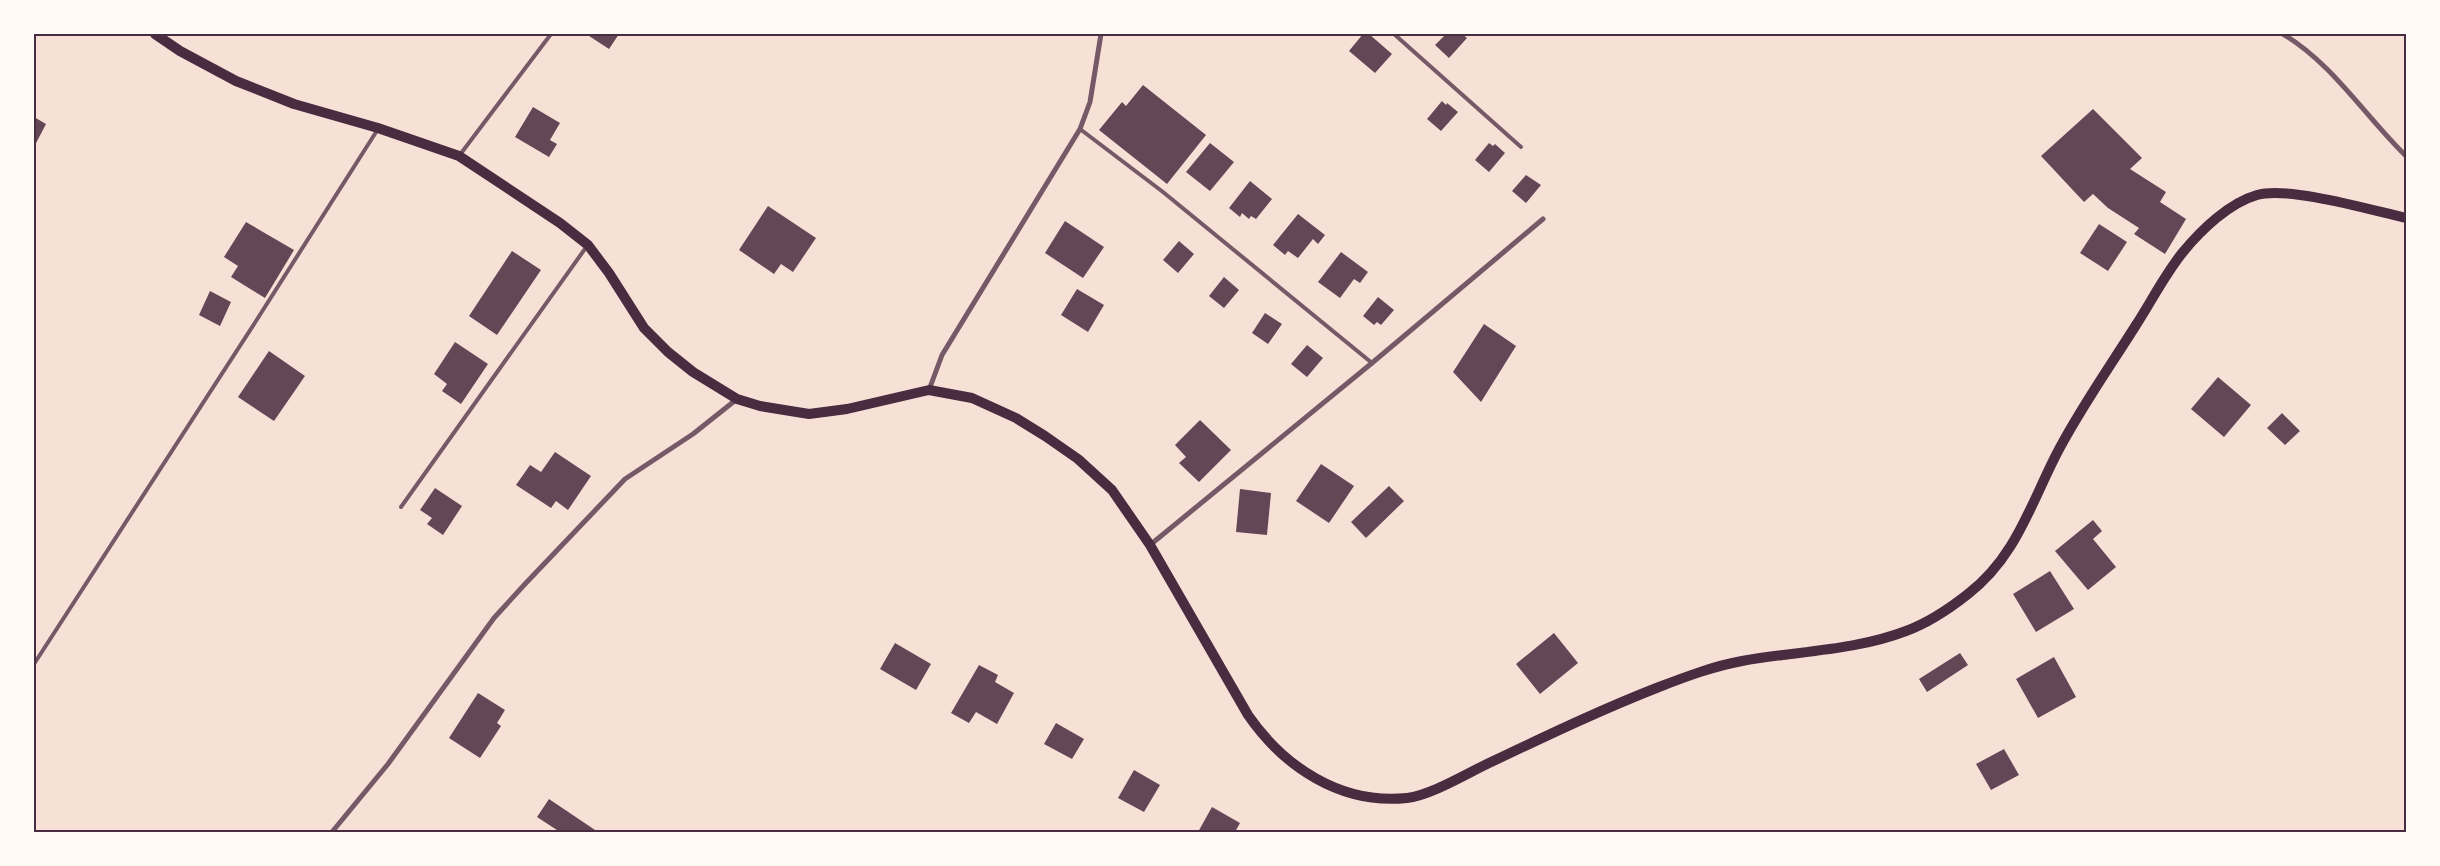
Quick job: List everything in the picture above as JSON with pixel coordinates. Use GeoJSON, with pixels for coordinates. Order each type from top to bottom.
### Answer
{"type":"FeatureCollection","features":[{"type":"Feature","properties":{"kind":"main road"},"geometry":{"type":"LineString","coordinates":[[155,34],[180,51],[236,81],[294,104],[378,128],[459,156],[560,222],[588,245],[609,273],[644,328],[668,352],[693,372],[737,399],[767,408],[809,414],[847,409],[929,390],[972,398],[1016,418],[1051,440],[1078,459],[1112,490],[1150,544],[1248,715],[1264,738],[1303,772],[1322,783],[1367,797],[1410,798],[1662,686],[1737,662],[1878,640],[1908,631],[1940,614],[1970,593],[1995,570],[2014,543],[2074,422],[2182,253],[2205,229],[2234,205],[2258,194],[2276,193],[2346,204],[2406,218]]}},
{"type":"Feature","properties":{"kind":"street"},"geometry":{"type":"LineString","coordinates":[[929,390],[942,355],[1080,129],[1090,102],[1100,34]]}},
{"type":"Feature","properties":{"kind":"street"},"geometry":{"type":"LineString","coordinates":[[2283,34],[2301,44],[2318,60],[2406,156]]}},
{"type":"Feature","properties":{"kind":"street"},"geometry":{"type":"LineString","coordinates":[[1150,544],[1372,363],[1543,219]]}},
{"type":"Feature","properties":{"kind":"street"},"geometry":{"type":"LineString","coordinates":[[332,832],[388,764],[494,618],[525,584],[625,479],[693,434],[737,399]]}},
{"type":"Feature","properties":{"kind":"lane"},"geometry":{"type":"LineString","coordinates":[[459,156],[550,34]]}},
{"type":"Feature","properties":{"kind":"lane"},"geometry":{"type":"LineString","coordinates":[[1394,34],[1521,146]]}},
{"type":"Feature","properties":{"kind":"lane"},"geometry":{"type":"LineString","coordinates":[[34,664],[256,321],[378,128]]}},
{"type":"Feature","properties":{"kind":"lane"},"geometry":{"type":"LineString","coordinates":[[1080,129],[1170,198],[1372,363]]}},
{"type":"Feature","properties":{"kind":"lane"},"geometry":{"type":"LineString","coordinates":[[401,507],[588,245]]}},
{"type":"Feature","properties":{"kind":"building"},"geometry":{"type":"Polygon","coordinates":[[[586,34],[619,34],[609,49],[586,34]]]}},
{"type":"Feature","properties":{"kind":"building"},"geometry":{"type":"Polygon","coordinates":[[[1363,34],[1369,34],[1392,54],[1375,73],[1349,51],[1363,34]]]}},
{"type":"Feature","properties":{"kind":"building"},"geometry":{"type":"Polygon","coordinates":[[[1446,34],[1462,34],[1467,38],[1449,58],[1435,45],[1446,34]]]}},
{"type":"Feature","properties":{"kind":"building"},"geometry":{"type":"Polygon","coordinates":[[[1143,85],[1206,135],[1167,184],[1099,130],[1122,102],[1126,106],[1143,85]]]}},
{"type":"Feature","properties":{"kind":"building"},"geometry":{"type":"Polygon","coordinates":[[[1442,101],[1458,112],[1441,131],[1427,119],[1442,101]]]}},
{"type":"Feature","properties":{"kind":"building"},"geometry":{"type":"Polygon","coordinates":[[[533,107],[560,123],[550,140],[557,144],[549,157],[515,137],[533,107]]]}},
{"type":"Feature","properties":{"kind":"building"},"geometry":{"type":"Polygon","coordinates":[[[2093,109],[2142,158],[2130,169],[2166,192],[2160,202],[2186,219],[2165,254],[2134,234],[2139,228],[2108,208],[2093,194],[2084,202],[2041,156],[2093,109]]]}},
{"type":"Feature","properties":{"kind":"building"},"geometry":{"type":"Polygon","coordinates":[[[34,117],[46,124],[34,147],[34,117]]]}},
{"type":"Feature","properties":{"kind":"building"},"geometry":{"type":"Polygon","coordinates":[[[1210,143],[1234,162],[1210,191],[1186,172],[1210,143]]]}},
{"type":"Feature","properties":{"kind":"building"},"geometry":{"type":"Polygon","coordinates":[[[1489,143],[1493,146],[1495,144],[1505,153],[1489,172],[1475,160],[1489,143]]]}},
{"type":"Feature","properties":{"kind":"building"},"geometry":{"type":"Polygon","coordinates":[[[1526,175],[1541,185],[1526,203],[1512,191],[1526,175]]]}},
{"type":"Feature","properties":{"kind":"building"},"geometry":{"type":"Polygon","coordinates":[[[1250,181],[1272,199],[1256,219],[1251,216],[1249,219],[1242,213],[1240,217],[1229,208],[1250,181]]]}},
{"type":"Feature","properties":{"kind":"building"},"geometry":{"type":"Polygon","coordinates":[[[768,206],[816,238],[793,272],[781,264],[774,274],[739,250],[768,206]]]}},
{"type":"Feature","properties":{"kind":"building"},"geometry":{"type":"Polygon","coordinates":[[[1298,214],[1325,235],[1318,244],[1313,239],[1298,258],[1288,251],[1285,255],[1273,245],[1298,214]]]}},
{"type":"Feature","properties":{"kind":"building"},"geometry":{"type":"Polygon","coordinates":[[[1065,221],[1104,247],[1083,278],[1045,253],[1065,221]]]}},
{"type":"Feature","properties":{"kind":"building"},"geometry":{"type":"Polygon","coordinates":[[[246,222],[294,250],[265,298],[231,277],[238,266],[224,257],[246,222]]]}},
{"type":"Feature","properties":{"kind":"building"},"geometry":{"type":"Polygon","coordinates":[[[2099,224],[2127,242],[2108,271],[2080,253],[2099,224]]]}},
{"type":"Feature","properties":{"kind":"building"},"geometry":{"type":"Polygon","coordinates":[[[1179,241],[1194,254],[1178,273],[1163,260],[1179,241]]]}},
{"type":"Feature","properties":{"kind":"building"},"geometry":{"type":"Polygon","coordinates":[[[512,251],[541,270],[497,335],[469,316],[512,251]]]}},
{"type":"Feature","properties":{"kind":"building"},"geometry":{"type":"Polygon","coordinates":[[[1341,252],[1368,272],[1360,283],[1354,279],[1340,298],[1318,282],[1341,252]]]}},
{"type":"Feature","properties":{"kind":"building"},"geometry":{"type":"Polygon","coordinates":[[[1224,277],[1239,290],[1224,308],[1209,296],[1224,277]]]}},
{"type":"Feature","properties":{"kind":"building"},"geometry":{"type":"Polygon","coordinates":[[[1077,289],[1104,305],[1088,332],[1061,315],[1077,289]]]}},
{"type":"Feature","properties":{"kind":"building"},"geometry":{"type":"Polygon","coordinates":[[[210,291],[231,302],[220,326],[199,315],[210,291]]]}},
{"type":"Feature","properties":{"kind":"building"},"geometry":{"type":"Polygon","coordinates":[[[1378,297],[1394,310],[1381,325],[1377,322],[1374,325],[1363,316],[1378,297]]]}},
{"type":"Feature","properties":{"kind":"building"},"geometry":{"type":"Polygon","coordinates":[[[1265,313],[1282,324],[1268,344],[1252,333],[1265,313]]]}},
{"type":"Feature","properties":{"kind":"building"},"geometry":{"type":"Polygon","coordinates":[[[1484,324],[1516,346],[1481,402],[1453,372],[1484,324]]]}},
{"type":"Feature","properties":{"kind":"building"},"geometry":{"type":"Polygon","coordinates":[[[455,342],[488,364],[461,404],[442,391],[447,384],[434,374],[455,342]]]}},
{"type":"Feature","properties":{"kind":"building"},"geometry":{"type":"Polygon","coordinates":[[[1307,345],[1323,358],[1307,377],[1291,364],[1307,345]]]}},
{"type":"Feature","properties":{"kind":"building"},"geometry":{"type":"Polygon","coordinates":[[[269,351],[305,376],[274,421],[238,397],[269,351]]]}},
{"type":"Feature","properties":{"kind":"building"},"geometry":{"type":"Polygon","coordinates":[[[2218,377],[2251,405],[2224,437],[2191,409],[2218,377]]]}},
{"type":"Feature","properties":{"kind":"building"},"geometry":{"type":"Polygon","coordinates":[[[2282,413],[2300,431],[2285,445],[2267,428],[2282,413]]]}},
{"type":"Feature","properties":{"kind":"building"},"geometry":{"type":"Polygon","coordinates":[[[1200,420],[1231,450],[1199,482],[1179,463],[1186,457],[1175,445],[1200,420]]]}},
{"type":"Feature","properties":{"kind":"building"},"geometry":{"type":"Polygon","coordinates":[[[555,452],[591,476],[568,510],[556,501],[551,508],[516,485],[530,465],[541,472],[555,452]]]}},
{"type":"Feature","properties":{"kind":"building"},"geometry":{"type":"Polygon","coordinates":[[[1321,464],[1354,486],[1329,523],[1296,501],[1321,464]]]}},
{"type":"Feature","properties":{"kind":"building"},"geometry":{"type":"Polygon","coordinates":[[[1389,486],[1404,501],[1366,538],[1351,522],[1389,486]]]}},
{"type":"Feature","properties":{"kind":"building"},"geometry":{"type":"Polygon","coordinates":[[[435,488],[462,506],[443,535],[427,524],[432,518],[420,510],[435,488]]]}},
{"type":"Feature","properties":{"kind":"building"},"geometry":{"type":"Polygon","coordinates":[[[1240,489],[1271,493],[1267,535],[1236,532],[1240,489]]]}},
{"type":"Feature","properties":{"kind":"building"},"geometry":{"type":"Polygon","coordinates":[[[2093,520],[2102,531],[2093,539],[2116,567],[2088,590],[2055,551],[2093,520]]]}},
{"type":"Feature","properties":{"kind":"building"},"geometry":{"type":"Polygon","coordinates":[[[2050,571],[2074,609],[2036,632],[2013,594],[2050,571]]]}},
{"type":"Feature","properties":{"kind":"building"},"geometry":{"type":"Polygon","coordinates":[[[1554,633],[1578,663],[1540,694],[1516,664],[1554,633]]]}},
{"type":"Feature","properties":{"kind":"building"},"geometry":{"type":"Polygon","coordinates":[[[895,643],[931,664],[916,690],[880,669],[895,643]]]}},
{"type":"Feature","properties":{"kind":"building"},"geometry":{"type":"Polygon","coordinates":[[[1960,653],[1968,665],[1927,692],[1919,679],[1960,653]]]}},
{"type":"Feature","properties":{"kind":"building"},"geometry":{"type":"Polygon","coordinates":[[[2054,657],[2076,697],[2038,718],[2016,679],[2054,657]]]}},
{"type":"Feature","properties":{"kind":"building"},"geometry":{"type":"Polygon","coordinates":[[[979,665],[998,675],[995,682],[1014,693],[997,724],[976,712],[969,723],[951,713],[979,665]]]}},
{"type":"Feature","properties":{"kind":"building"},"geometry":{"type":"Polygon","coordinates":[[[478,693],[505,710],[497,723],[501,726],[480,758],[449,738],[478,693]]]}},
{"type":"Feature","properties":{"kind":"building"},"geometry":{"type":"Polygon","coordinates":[[[1056,723],[1084,739],[1072,759],[1044,744],[1056,723]]]}},
{"type":"Feature","properties":{"kind":"building"},"geometry":{"type":"Polygon","coordinates":[[[2004,749],[2019,775],[1991,790],[1976,764],[2004,749]]]}},
{"type":"Feature","properties":{"kind":"building"},"geometry":{"type":"Polygon","coordinates":[[[1134,770],[1160,785],[1144,812],[1118,798],[1134,770]]]}},
{"type":"Feature","properties":{"kind":"building"},"geometry":{"type":"Polygon","coordinates":[[[549,799],[598,832],[560,832],[537,817],[549,799]]]}},
{"type":"Feature","properties":{"kind":"building"},"geometry":{"type":"Polygon","coordinates":[[[1212,807],[1240,823],[1235,832],[1198,832],[1212,807]]]}}]}
